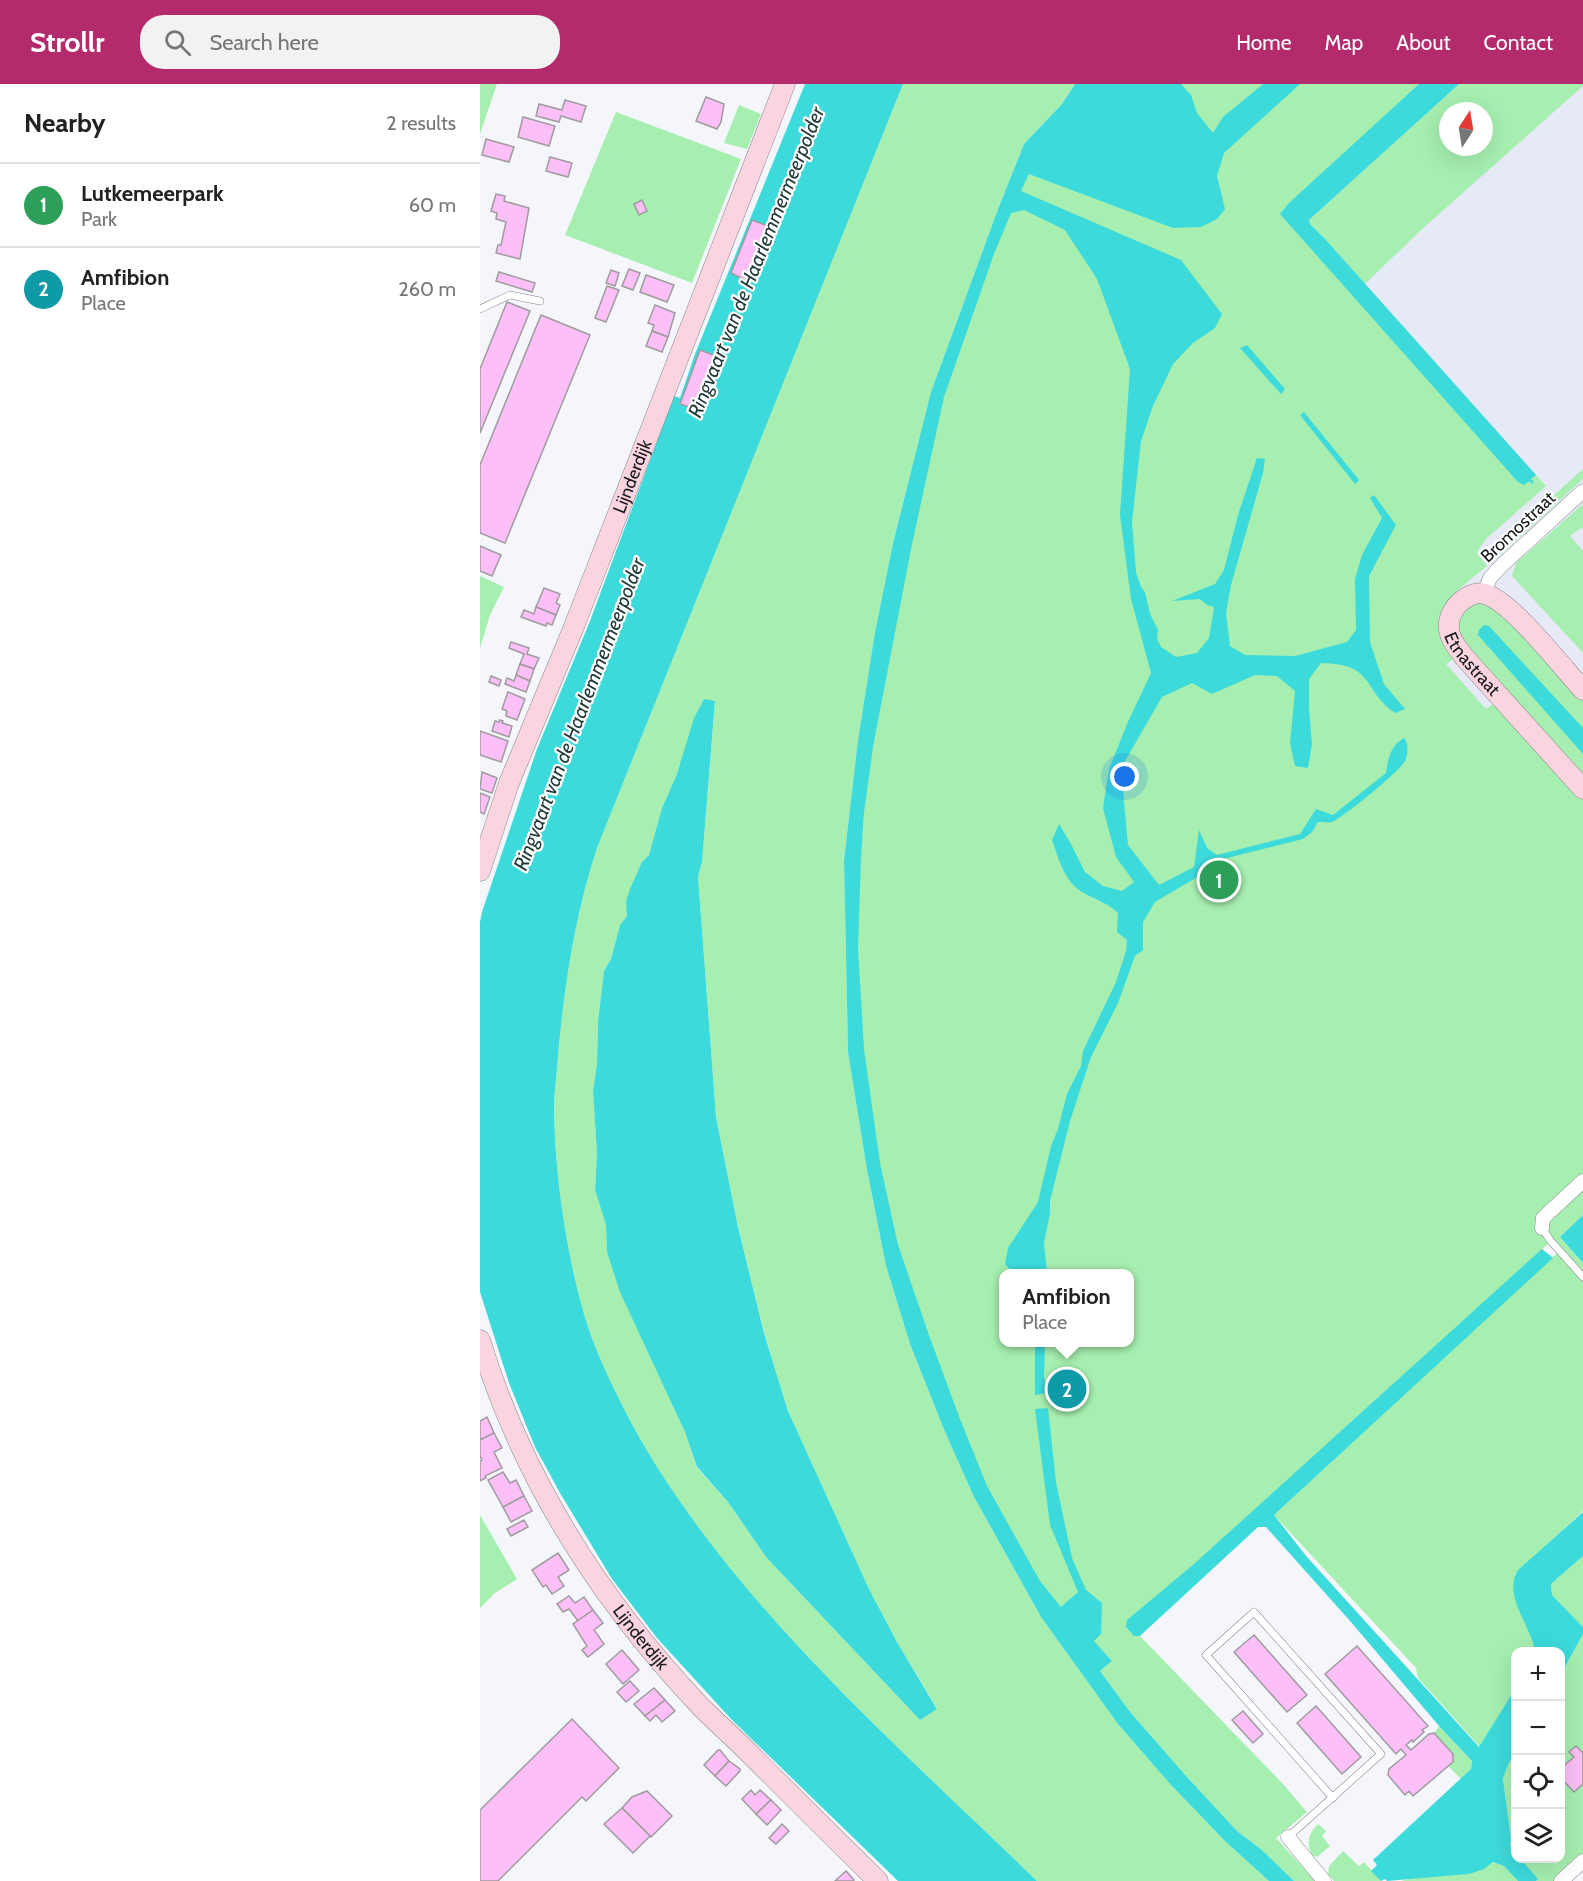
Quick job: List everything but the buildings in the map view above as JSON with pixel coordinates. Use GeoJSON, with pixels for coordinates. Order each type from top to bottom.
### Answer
{"type":"FeatureCollection","features":[{"type":"Feature","properties":{"kind":"street","name":"Lijnderdijk"},"geometry":{"type":"LineString","coordinates":[[480,871],[509,783],[577,618],[785,84]]}},
{"type":"Feature","properties":{"kind":"street","name":"Bromostraat"},"geometry":{"type":"LineString","coordinates":[[1484,593],[1490,578],[1497,570],[1583,491]]}},
{"type":"Feature","properties":{"kind":"street"},"geometry":{"type":"LineString","coordinates":[[1484,593],[1502,602],[1512,611],[1583,690]]}},
{"type":"Feature","properties":{"kind":"street","name":"Etnastraat"},"geometry":{"type":"LineString","coordinates":[[1484,593],[1471,596],[1460,602],[1454,609],[1448,628],[1449,637],[1465,658],[1583,789]]}},
{"type":"Feature","properties":{"kind":"street"},"geometry":{"type":"LineString","coordinates":[[1542,1228],[1543,1218],[1583,1181]]}},
{"type":"Feature","properties":{"kind":"street","name":"Lijnderdijk"},"geometry":{"type":"LineString","coordinates":[[480,1340],[503,1405],[536,1477],[588,1568],[658,1658],[701,1707],[878,1881]]}},
{"type":"Feature","properties":{"kind":"street"},"geometry":{"type":"LineString","coordinates":[[1288,1837],[1324,1881]]}},
{"type":"Feature","properties":{"kind":"street"},"geometry":{"type":"LineString","coordinates":[[1561,1881],[1583,1861]]}},
{"type":"Feature","properties":{"kind":"lane"},"geometry":{"type":"LineString","coordinates":[[480,310],[510,295],[540,301]]}},
{"type":"Feature","properties":{"kind":"lane"},"geometry":{"type":"LineString","coordinates":[[1542,1228],[1583,1277]]}},
{"type":"Feature","properties":{"kind":"lane"},"geometry":{"type":"LineString","coordinates":[[1288,1837],[1333,1798],[1382,1754],[1254,1612],[1206,1655],[1333,1798]]}},
{"type":"Feature","properties":{"kind":"shaded area"},"geometry":{"type":"Polygon","coordinates":[[[1434,84],[1583,84],[1583,798],[1482,713],[1443,664],[1294,211],[1434,84]]]}},
{"type":"Feature","properties":{"kind":"green space"},"geometry":{"type":"Polygon","coordinates":[[[480,84],[497,84],[480,134],[480,84]]]}},
{"type":"Feature","properties":{"kind":"green space"},"geometry":{"type":"Polygon","coordinates":[[[903,84],[1075,84],[1062,104],[1024,144],[998,209],[931,392],[893,543],[875,632],[858,740],[844,860],[848,1052],[867,1170],[886,1266],[910,1344],[973,1495],[1041,1617],[1118,1724],[1171,1785],[1226,1842],[1269,1881],[1037,1881],[811,1660],[757,1601],[708,1540],[663,1476],[624,1409],[592,1338],[572,1265],[559,1187],[554,1110],[560,1030],[567,977],[582,899],[597,848],[903,84]],[[715,702],[662,808],[653,844],[649,855],[642,862],[627,916],[620,925],[611,959],[604,971],[593,1091],[597,1154],[595,1190],[606,1225],[607,1252],[685,1432],[697,1468],[728,1502],[766,1557],[920,1720],[937,1708],[897,1642],[869,1589],[788,1411],[764,1332],[738,1227],[716,1117],[698,876],[702,862],[715,702]]]}},
{"type":"Feature","properties":{"kind":"green space"},"geometry":{"type":"Polygon","coordinates":[[[1081,84],[1434,84],[1295,210],[1529,481],[1536,475],[1546,486],[1486,539],[1477,552],[1487,566],[1450,599],[1444,607],[1440,623],[1455,658],[1446,664],[1486,709],[1497,701],[1583,795],[1583,1176],[1537,1217],[1536,1226],[1549,1243],[1258,1514],[1134,1636],[1140,1636],[1283,1784],[1307,1812],[1276,1838],[1315,1881],[1294,1881],[1262,1850],[1237,1831],[1131,1713],[1100,1671],[1112,1661],[1100,1648],[1042,1600],[977,1483],[887,1236],[859,1061],[855,933],[871,721],[944,376],[1011,198],[1081,84]]]}},
{"type":"Feature","properties":{"kind":"green space"},"geometry":{"type":"Polygon","coordinates":[[[1459,84],[1583,84],[1420,231],[1365,284],[1310,224],[1309,220],[1439,102],[1439,156],[1493,156],[1493,102],[1439,102],[1459,84]]]}},
{"type":"Feature","properties":{"kind":"green space"},"geometry":{"type":"Polygon","coordinates":[[[739,105],[761,114],[747,149],[724,143],[739,105]]]}},
{"type":"Feature","properties":{"kind":"green space"},"geometry":{"type":"Polygon","coordinates":[[[616,112],[741,159],[692,283],[565,235],[616,112]]]}},
{"type":"Feature","properties":{"kind":"green space"},"geometry":{"type":"Polygon","coordinates":[[[1583,469],[1583,479],[1501,554],[1496,547],[1583,469]]]}},
{"type":"Feature","properties":{"kind":"green space"},"geometry":{"type":"Polygon","coordinates":[[[1583,504],[1583,529],[1581,528],[1570,536],[1583,551],[1583,653],[1512,576],[1516,563],[1583,504]]]}},
{"type":"Feature","properties":{"kind":"green space"},"geometry":{"type":"Polygon","coordinates":[[[480,576],[504,587],[490,615],[480,648],[480,576]]]}},
{"type":"Feature","properties":{"kind":"green space"},"geometry":{"type":"Polygon","coordinates":[[[1492,602],[1583,696],[1583,781],[1465,651],[1457,622],[1460,615],[1474,603],[1492,602]]]}},
{"type":"Feature","properties":{"kind":"green space"},"geometry":{"type":"Polygon","coordinates":[[[1583,1186],[1583,1215],[1560,1237],[1583,1263],[1583,1272],[1549,1234],[1548,1227],[1559,1207],[1583,1186]]]}},
{"type":"Feature","properties":{"kind":"green space"},"geometry":{"type":"Polygon","coordinates":[[[1557,1253],[1583,1281],[1583,1511],[1515,1574],[1534,1646],[1511,1647],[1511,1696],[1480,1747],[1418,1678],[1416,1668],[1274,1515],[1557,1253]]]}},
{"type":"Feature","properties":{"kind":"green space"},"geometry":{"type":"Polygon","coordinates":[[[480,1515],[517,1579],[495,1593],[480,1608],[480,1515]]]}},
{"type":"Feature","properties":{"kind":"green space"},"geometry":{"type":"Polygon","coordinates":[[[1583,1556],[1583,1627],[1552,1595],[1551,1584],[1583,1556]]]}},
{"type":"Feature","properties":{"kind":"green space"},"geometry":{"type":"Polygon","coordinates":[[[1583,1634],[1583,1858],[1557,1881],[1536,1881],[1538,1879],[1524,1863],[1565,1863],[1565,1667],[1583,1634]]]}},
{"type":"Feature","properties":{"kind":"green space"},"geometry":{"type":"Polygon","coordinates":[[[1439,1726],[1472,1761],[1471,1769],[1461,1779],[1427,1744],[1439,1726]]]}},
{"type":"Feature","properties":{"kind":"green space"},"geometry":{"type":"Polygon","coordinates":[[[1511,1760],[1511,1839],[1503,1779],[1511,1760]]]}},
{"type":"Feature","properties":{"kind":"green space"},"geometry":{"type":"Polygon","coordinates":[[[1318,1824],[1326,1831],[1322,1836],[1330,1846],[1317,1857],[1312,1855],[1309,1843],[1310,1835],[1318,1824]]]}},
{"type":"Feature","properties":{"kind":"green space"},"geometry":{"type":"Polygon","coordinates":[[[1343,1851],[1359,1866],[1364,1862],[1381,1881],[1334,1881],[1328,1874],[1329,1866],[1343,1851]]]}},
{"type":"Feature","properties":{"kind":"green space"},"geometry":{"type":"Polygon","coordinates":[[[1493,1862],[1504,1866],[1518,1881],[1401,1881],[1472,1872],[1493,1862]]]}},
{"type":"Feature","properties":{"kind":"water","name":"Ringvaart van de Haarlemmermeerpolder"},"geometry":{"type":"Polygon","coordinates":[[[805,84],[903,84],[597,848],[589,873],[567,977],[560,1030],[554,1110],[559,1187],[572,1265],[592,1338],[624,1409],[663,1476],[708,1540],[757,1601],[811,1660],[1037,1881],[898,1881],[731,1719],[657,1638],[612,1579],[560,1493],[535,1447],[509,1383],[480,1292],[480,922],[482,912],[537,749],[590,621],[674,396],[680,398],[695,354],[805,84]]]}},
{"type":"Feature","properties":{"kind":"water"},"geometry":{"type":"Polygon","coordinates":[[[1075,84],[1181,84],[1191,95],[1197,113],[1213,133],[1223,117],[1263,84],[1300,84],[1224,153],[1217,176],[1225,209],[1217,219],[1201,227],[1173,228],[1029,174],[1021,191],[1181,260],[1222,314],[1215,328],[1193,343],[1173,364],[1153,406],[1141,441],[1132,522],[1136,572],[1145,592],[1150,614],[1158,630],[1157,638],[1161,647],[1176,657],[1197,653],[1209,638],[1214,607],[1200,599],[1172,601],[1215,584],[1224,570],[1238,515],[1257,458],[1265,459],[1263,473],[1231,585],[1226,613],[1230,646],[1245,655],[1295,656],[1347,642],[1356,630],[1355,579],[1362,555],[1382,518],[1370,498],[1374,495],[1396,525],[1369,576],[1370,642],[1384,684],[1405,709],[1395,713],[1384,704],[1366,679],[1351,668],[1339,664],[1321,663],[1309,679],[1312,744],[1308,768],[1295,766],[1290,743],[1295,691],[1277,676],[1255,675],[1212,694],[1192,683],[1162,697],[1121,768],[1128,845],[1159,885],[1194,867],[1199,830],[1207,848],[1217,855],[1300,834],[1316,809],[1333,815],[1386,773],[1393,749],[1404,738],[1407,755],[1401,767],[1371,794],[1338,818],[1330,822],[1318,822],[1312,832],[1303,839],[1223,859],[1216,866],[1155,902],[1143,922],[1143,950],[1135,956],[1118,1003],[1091,1057],[1070,1121],[1050,1201],[1050,1214],[1044,1242],[1047,1269],[1009,1269],[1005,1264],[1008,1248],[1038,1202],[1051,1146],[1067,1094],[1081,1066],[1083,1051],[1116,982],[1126,951],[1127,940],[1117,932],[1118,913],[1082,892],[1071,882],[1062,868],[1052,840],[1059,824],[1085,872],[1103,886],[1122,891],[1134,882],[1116,857],[1103,808],[1109,769],[1151,673],[1131,599],[1120,515],[1130,369],[1097,279],[1065,230],[1024,210],[1011,213],[994,254],[944,397],[911,549],[873,747],[864,813],[858,949],[864,1049],[880,1163],[898,1245],[930,1338],[987,1486],[1040,1581],[1061,1607],[1078,1592],[1050,1525],[1035,1409],[1048,1408],[1056,1482],[1072,1558],[1086,1590],[1102,1603],[1101,1634],[1094,1641],[1112,1661],[1100,1671],[1131,1713],[1187,1777],[1237,1831],[1262,1850],[1294,1881],[1269,1881],[1226,1842],[1171,1785],[1118,1724],[1041,1617],[973,1495],[910,1344],[886,1266],[867,1170],[848,1052],[844,860],[858,740],[875,632],[893,543],[931,392],[998,209],[1024,144],[1062,104],[1075,84]]]}},
{"type":"Feature","properties":{"kind":"water"},"geometry":{"type":"Polygon","coordinates":[[[1419,84],[1459,84],[1309,220],[1310,224],[1536,475],[1531,479],[1534,482],[1532,484],[1529,481],[1524,485],[1518,482],[1280,214],[1289,203],[1419,84]]]}},
{"type":"Feature","properties":{"kind":"water"},"geometry":{"type":"Polygon","coordinates":[[[1247,345],[1285,389],[1281,394],[1240,348],[1247,345]]]}},
{"type":"Feature","properties":{"kind":"water"},"geometry":{"type":"Polygon","coordinates":[[[1304,412],[1359,480],[1355,484],[1300,415],[1304,412]]]}},
{"type":"Feature","properties":{"kind":"water"},"geometry":{"type":"Polygon","coordinates":[[[1484,625],[1489,626],[1583,728],[1583,754],[1478,635],[1484,625]]]}},
{"type":"Feature","properties":{"kind":"water"},"geometry":{"type":"Polygon","coordinates":[[[704,699],[715,701],[702,862],[698,876],[716,1117],[738,1227],[764,1333],[788,1411],[869,1589],[937,1709],[920,1720],[766,1557],[728,1502],[697,1467],[685,1432],[620,1292],[607,1252],[606,1225],[595,1190],[597,1154],[593,1091],[604,971],[611,959],[620,925],[627,916],[626,901],[630,889],[642,862],[649,855],[662,808],[677,774],[694,718],[704,699]]]}},
{"type":"Feature","properties":{"kind":"water"},"geometry":{"type":"Polygon","coordinates":[[[1583,1215],[1583,1263],[1560,1237],[1583,1215]]]}},
{"type":"Feature","properties":{"kind":"water"},"geometry":{"type":"Polygon","coordinates":[[[1542,1249],[1553,1258],[1274,1515],[1307,1557],[1479,1747],[1511,1695],[1511,1760],[1503,1779],[1511,1839],[1511,1863],[1524,1863],[1538,1879],[1536,1881],[1518,1881],[1504,1866],[1493,1862],[1484,1869],[1469,1874],[1381,1881],[1371,1871],[1377,1865],[1373,1860],[1471,1769],[1472,1761],[1266,1527],[1258,1527],[1140,1636],[1134,1636],[1126,1627],[1127,1620],[1194,1564],[1542,1249]]]}},
{"type":"Feature","properties":{"kind":"water"},"geometry":{"type":"Polygon","coordinates":[[[1035,1347],[1045,1347],[1044,1377],[1047,1393],[1035,1395],[1035,1347]]]}},
{"type":"Feature","properties":{"kind":"water"},"geometry":{"type":"Polygon","coordinates":[[[1583,1512],[1583,1556],[1551,1584],[1552,1595],[1583,1627],[1583,1634],[1565,1667],[1565,1647],[1534,1647],[1515,1598],[1513,1588],[1518,1570],[1583,1512]]]}},
{"type":"Feature","properties":{"kind":"place","name":"Lutkemeerpark"},"geometry":{"type":"Point","coordinates":[1219,880]}},
{"type":"Feature","properties":{"kind":"place","name":"Amfibion"},"geometry":{"type":"Point","coordinates":[1067,1389]}}]}
